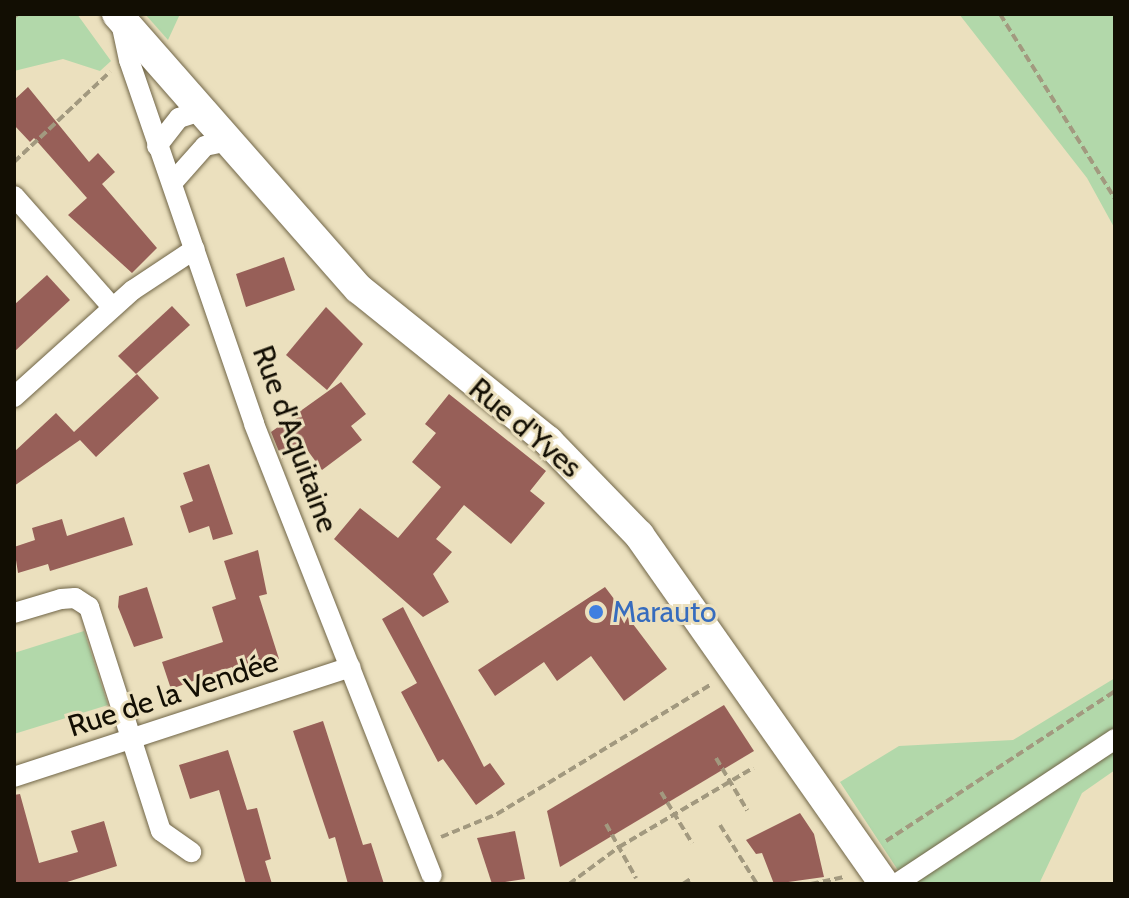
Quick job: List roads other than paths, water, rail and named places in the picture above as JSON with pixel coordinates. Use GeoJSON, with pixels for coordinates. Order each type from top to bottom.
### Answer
{"type":"FeatureCollection","features":[{"type":"Feature","properties":{"kind":"street","name":"Rue d'Aquitaine"},"geometry":{"type":"LineString","coordinates":[[118,16],[157,146],[173,182],[254,424],[432,875]]}},
{"type":"Feature","properties":{"kind":"street","name":"Rue d'Yves"},"geometry":{"type":"LineString","coordinates":[[118,16],[368,297],[548,441],[604,497],[648,547],[880,874]]}},
{"type":"Feature","properties":{"kind":"street"},"geometry":{"type":"LineString","coordinates":[[157,146],[179,118],[201,111]]}},
{"type":"Feature","properties":{"kind":"street"},"geometry":{"type":"LineString","coordinates":[[173,182],[205,146],[229,141]]}},
{"type":"Feature","properties":{"kind":"street"},"geometry":{"type":"LineString","coordinates":[[14,196],[113,308]]}},
{"type":"Feature","properties":{"kind":"street"},"geometry":{"type":"LineString","coordinates":[[14,397],[113,308],[173,259],[195,249]]}},
{"type":"Feature","properties":{"kind":"street"},"geometry":{"type":"LineString","coordinates":[[14,613],[61,599],[75,598],[89,607],[161,831],[191,852]]}},
{"type":"Feature","properties":{"kind":"street","name":"Rue de la Vendée"},"geometry":{"type":"LineString","coordinates":[[14,777],[350,667]]}},
{"type":"Feature","properties":{"kind":"street"},"geometry":{"type":"LineString","coordinates":[[880,874],[1115,739]]}},
{"type":"Feature","properties":{"kind":"place","name":"Marauto"},"geometry":{"type":"Point","coordinates":[596,612]}}]}
